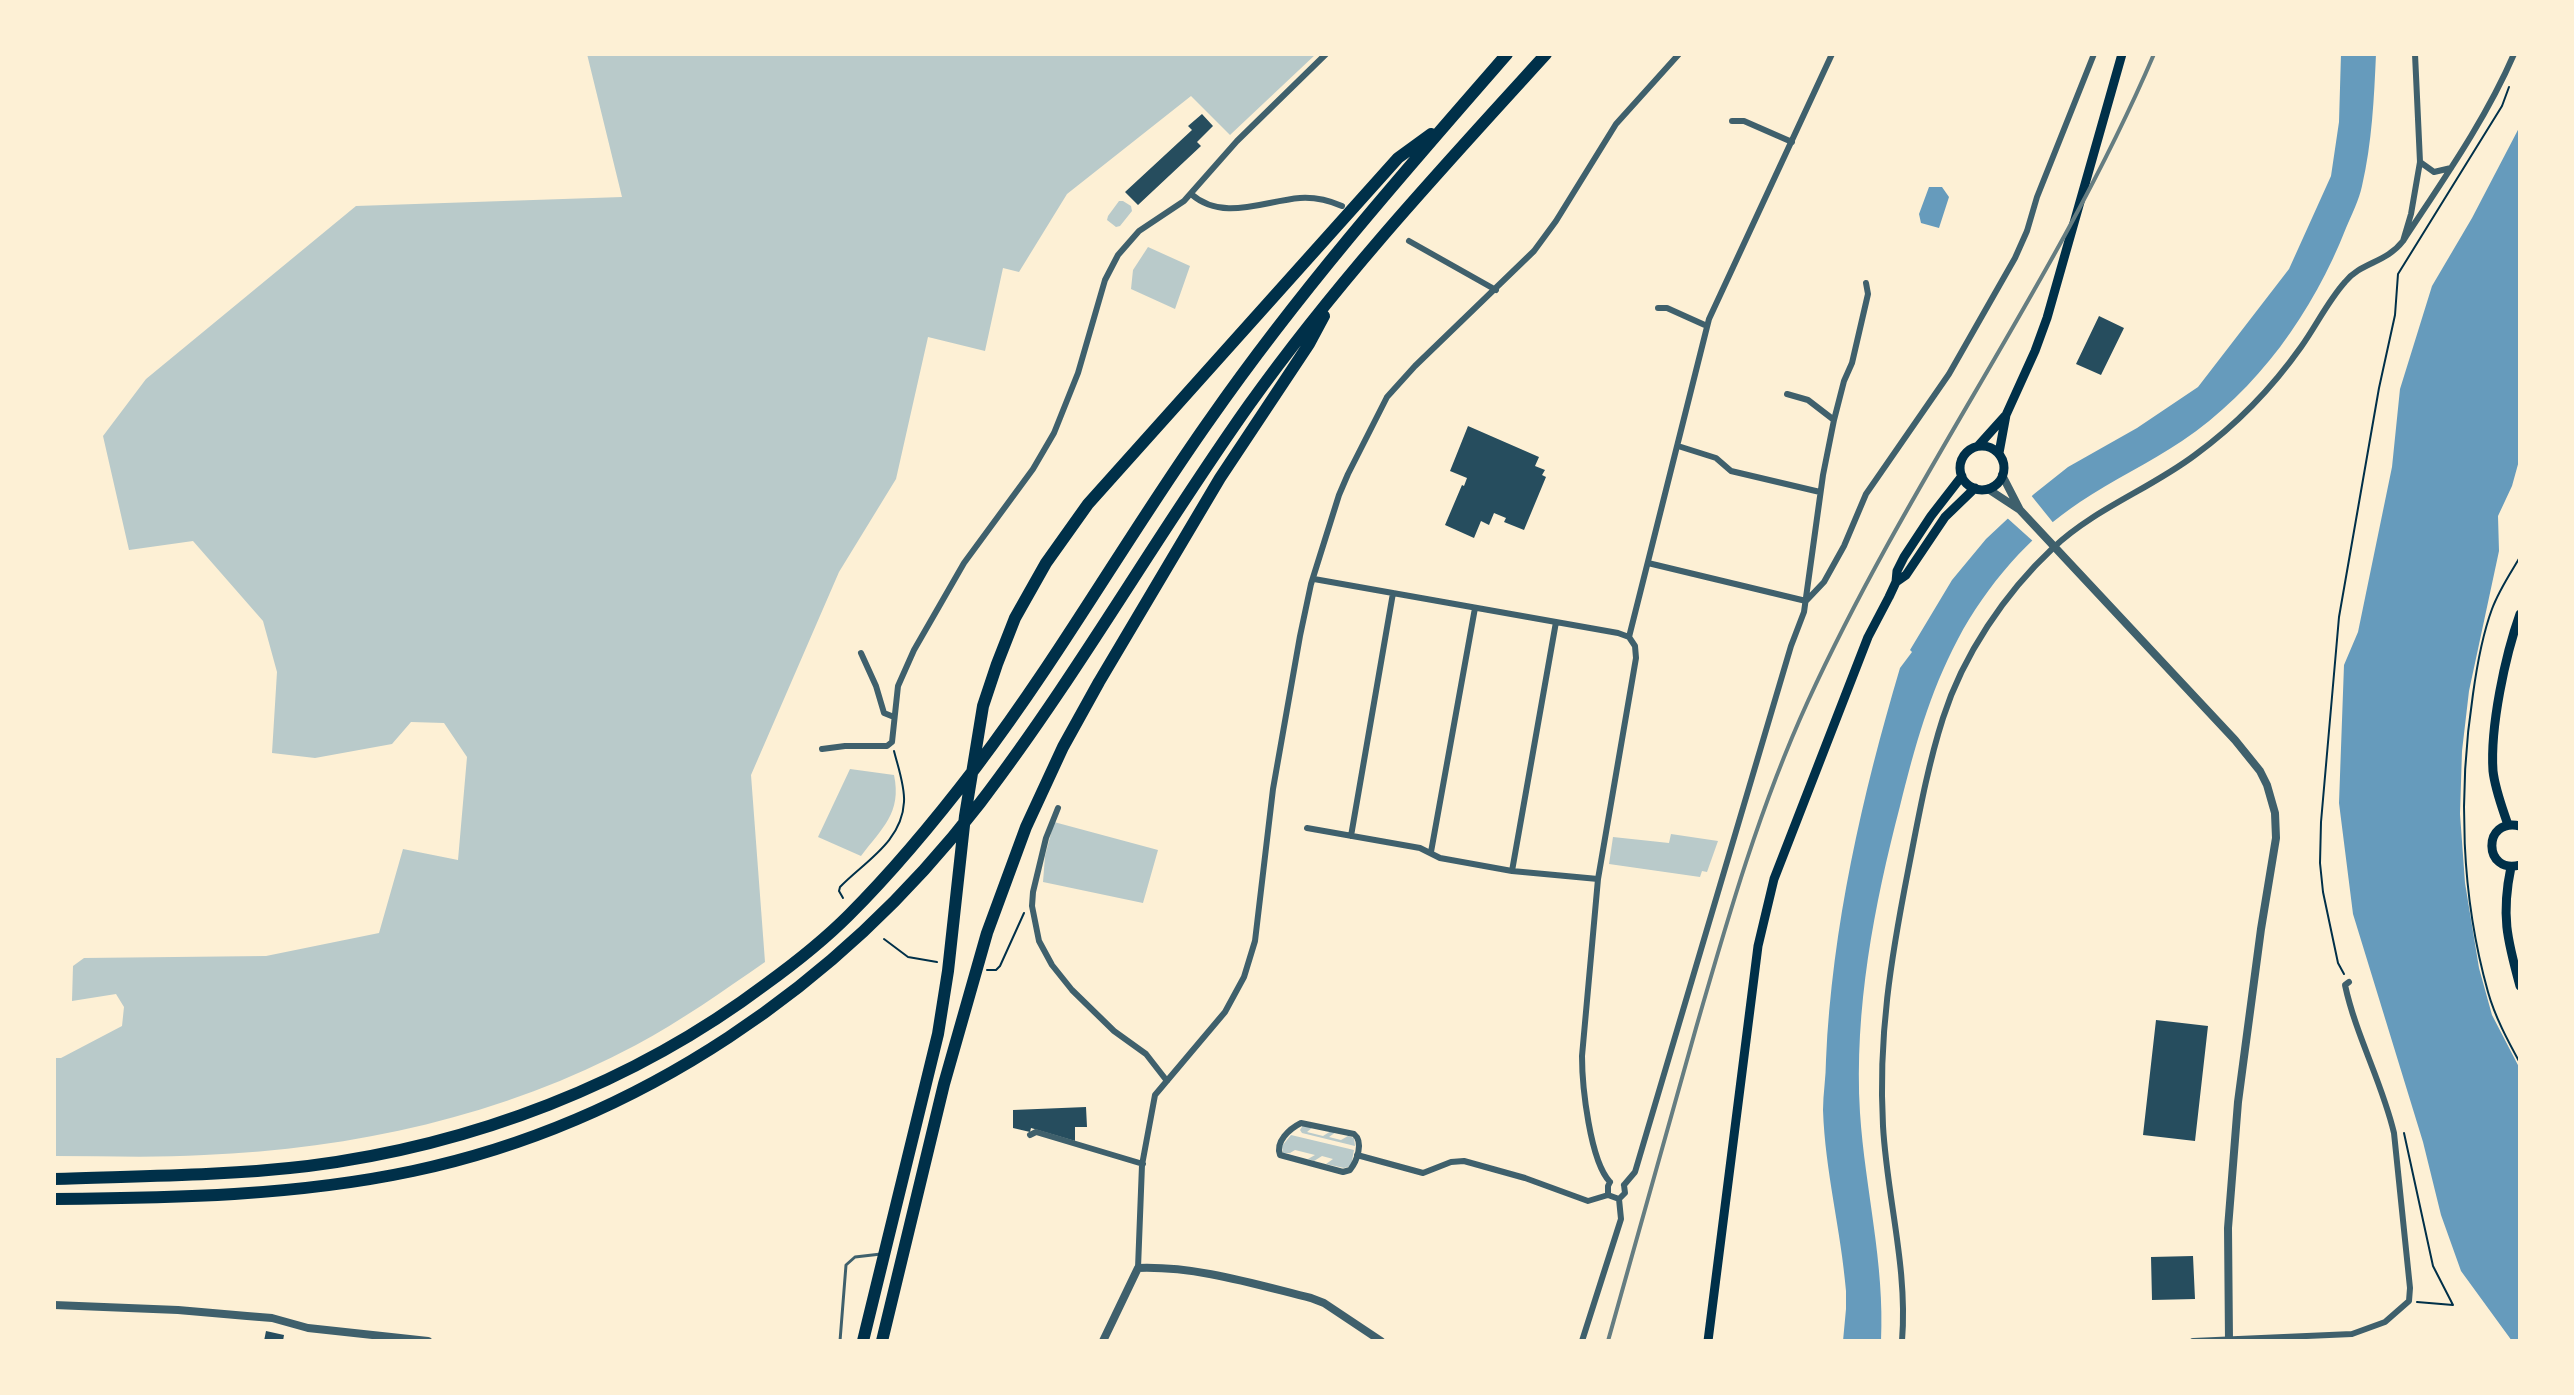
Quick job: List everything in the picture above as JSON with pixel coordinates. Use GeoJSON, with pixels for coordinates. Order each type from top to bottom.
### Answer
{"type":"FeatureCollection","features":[{"type":"Feature","properties":{"kind":"highway"},"geometry":{"type":"LineString","coordinates":[[54,1179],[189,1176],[315,1165],[436,1142],[522,1116],[620,1074],[701,1029],[795,962],[847,917],[949,801],[1010,721],[1196,438],[1258,351],[1357,226],[1507,54]]}},
{"type":"Feature","properties":{"kind":"highway"},"geometry":{"type":"LineString","coordinates":[[54,1199],[227,1195],[350,1182],[418,1170],[522,1140],[640,1089],[724,1041],[797,990],[866,931],[892,905],[977,807],[1027,740],[1209,462],[1289,349],[1437,174],[1546,54]]}},
{"type":"Feature","properties":{"kind":"highway"},"geometry":{"type":"LineString","coordinates":[[863,1341],[938,1034],[948,971],[963,827],[978,727],[996,664],[1016,618],[1059,544],[1103,487],[1398,158],[1449,121]]}},
{"type":"Feature","properties":{"kind":"highway"},"geometry":{"type":"LineString","coordinates":[[882,1341],[944,1084],[987,933],[1009,870],[1043,789],[1099,682],[1235,453],[1309,344],[1337,290]]}},
{"type":"Feature","properties":{"kind":"main road"},"geometry":{"type":"LineString","coordinates":[[2006,415],[1978,446],[1965,454],[1961,461],[1962,476],[1970,486],[1988,489],[1994,486],[2002,475],[2002,460],[1999,453],[2006,415],[2035,351],[2060,276],[2122,54]]}},
{"type":"Feature","properties":{"kind":"main road"},"geometry":{"type":"LineString","coordinates":[[1978,446],[1986,446],[1999,453]]}},
{"type":"Feature","properties":{"kind":"main road"},"geometry":{"type":"LineString","coordinates":[[1708,1341],[1758,946],[1768,898],[1850,680],[1896,582],[1897,571],[1904,556],[1931,516],[1962,476]]}},
{"type":"Feature","properties":{"kind":"main road"},"geometry":{"type":"LineString","coordinates":[[1896,582],[1906,575],[1945,517],[1975,488]]}},
{"type":"Feature","properties":{"kind":"main road"},"geometry":{"type":"LineString","coordinates":[[2508,825],[2494,779],[2494,747],[2506,663],[2520,614]]}},
{"type":"Feature","properties":{"kind":"main road"},"geometry":{"type":"LineString","coordinates":[[2520,826],[2508,825],[2497,831],[2491,847],[2496,858],[2516,866],[2505,895],[2505,925],[2520,986]]}},
{"type":"Feature","properties":{"kind":"street"},"geometry":{"type":"LineString","coordinates":[[822,749],[844,746],[887,746],[892,742],[898,686],[945,592],[979,539],[1032,469],[1054,433],[1078,373],[1105,280],[1112,265],[1140,231],[1191,194],[1237,141],[1326,54]]}},
{"type":"Feature","properties":{"kind":"street"},"geometry":{"type":"LineString","coordinates":[[1103,1341],[1138,1268],[1143,1164],[1155,1095],[1225,1012],[1240,986],[1250,960],[1259,922],[1273,789],[1300,636],[1339,495],[1380,409],[1400,381],[1534,251],[1551,228],[1616,124],[1679,54]]}},
{"type":"Feature","properties":{"kind":"street"},"geometry":{"type":"LineString","coordinates":[[1629,637],[1707,327],[1833,54]]}},
{"type":"Feature","properties":{"kind":"street"},"geometry":{"type":"LineString","coordinates":[[1806,601],[1824,582],[1844,546],[1866,494],[1949,374],[2015,258],[2094,54]]}},
{"type":"Feature","properties":{"kind":"street"},"geometry":{"type":"LineString","coordinates":[[2403,241],[2411,214],[2420,162],[2415,54]]}},
{"type":"Feature","properties":{"kind":"street"},"geometry":{"type":"LineString","coordinates":[[1902,1341],[1904,1285],[1883,1126],[1881,1053],[1884,1017],[1891,959],[1927,773],[1943,718],[1963,670],[1986,631],[2012,595],[2055,545],[2109,508],[2185,462],[2224,432],[2288,365],[2345,281],[2361,269],[2388,257],[2403,241],[2452,168],[2497,94],[2514,54]]}},
{"type":"Feature","properties":{"kind":"street"},"geometry":{"type":"LineString","coordinates":[[1732,121],[1744,121],[1792,142]]}},
{"type":"Feature","properties":{"kind":"street"},"geometry":{"type":"LineString","coordinates":[[2420,162],[2434,172],[2452,168]]}},
{"type":"Feature","properties":{"kind":"street"},"geometry":{"type":"LineString","coordinates":[[1191,194],[1205,203],[1229,209],[1299,198],[1319,199],[1342,206]]}},
{"type":"Feature","properties":{"kind":"street"},"geometry":{"type":"LineString","coordinates":[[1408,241],[1496,290]]}},
{"type":"Feature","properties":{"kind":"street"},"geometry":{"type":"LineString","coordinates":[[1624,1185],[1635,1172],[1806,601],[1821,492],[1834,420],[1844,381],[1852,363],[1868,294],[1866,283]]}},
{"type":"Feature","properties":{"kind":"street"},"geometry":{"type":"LineString","coordinates":[[1658,308],[1667,308],[1707,327]]}},
{"type":"Feature","properties":{"kind":"street"},"geometry":{"type":"LineString","coordinates":[[1787,394],[1808,400],[1834,420]]}},
{"type":"Feature","properties":{"kind":"street"},"geometry":{"type":"LineString","coordinates":[[1678,446],[1716,458],[1731,471],[1821,492]]}},
{"type":"Feature","properties":{"kind":"street"},"geometry":{"type":"LineString","coordinates":[[2002,475],[2020,510]]}},
{"type":"Feature","properties":{"kind":"street"},"geometry":{"type":"LineString","coordinates":[[1988,489],[2020,510],[2250,757],[2267,785],[2275,813],[2274,860],[2261,929],[2237,1113],[2228,1228],[2229,1340]]}},
{"type":"Feature","properties":{"kind":"street"},"geometry":{"type":"LineString","coordinates":[[1648,563],[1806,601]]}},
{"type":"Feature","properties":{"kind":"street"},"geometry":{"type":"LineString","coordinates":[[1314,579],[1629,637],[1635,646],[1636,658],[1598,879],[1582,1073],[1597,1160],[1602,1173],[1611,1182]]}},
{"type":"Feature","properties":{"kind":"street"},"geometry":{"type":"LineString","coordinates":[[1351,836],[1393,593]]}},
{"type":"Feature","properties":{"kind":"street"},"geometry":{"type":"LineString","coordinates":[[1431,852],[1474,608]]}},
{"type":"Feature","properties":{"kind":"street"},"geometry":{"type":"LineString","coordinates":[[1512,871],[1556,622]]}},
{"type":"Feature","properties":{"kind":"street"},"geometry":{"type":"LineString","coordinates":[[861,653],[884,713],[894,717]]}},
{"type":"Feature","properties":{"kind":"street"},"geometry":{"type":"LineString","coordinates":[[1058,808],[1046,838],[1032,906],[1039,941],[1062,979],[1114,1032],[1146,1054],[1167,1081]]}},
{"type":"Feature","properties":{"kind":"street"},"geometry":{"type":"LineString","coordinates":[[1307,828],[1431,852],[1440,858],[1512,871],[1598,879]]}},
{"type":"Feature","properties":{"kind":"street"},"geometry":{"type":"LineString","coordinates":[[2193,1341],[2352,1334],[2385,1322],[2409,1301],[2410,1288],[2394,1133],[2388,1109],[2351,1010],[2345,985],[2349,982]]}},
{"type":"Feature","properties":{"kind":"street"},"geometry":{"type":"LineString","coordinates":[[1305,1123],[1354,1134],[1360,1142],[1357,1155],[1350,1170],[1342,1172],[1284,1158],[1280,1155],[1278,1147],[1294,1127],[1305,1123]]}},
{"type":"Feature","properties":{"kind":"street"},"geometry":{"type":"LineString","coordinates":[[1030,1136],[1036,1132],[1143,1164]]}},
{"type":"Feature","properties":{"kind":"street"},"geometry":{"type":"LineString","coordinates":[[1357,1155],[1423,1173],[1451,1162],[1464,1161],[1524,1178],[1584,1200],[1593,1201],[1608,1195],[1619,1199]]}},
{"type":"Feature","properties":{"kind":"street"},"geometry":{"type":"LineString","coordinates":[[1608,1195],[1608,1186],[1611,1182],[1618,1180],[1624,1185],[1625,1193],[1619,1199]]}},
{"type":"Feature","properties":{"kind":"street"},"geometry":{"type":"LineString","coordinates":[[1582,1341],[1621,1219],[1619,1199]]}},
{"type":"Feature","properties":{"kind":"street"},"geometry":{"type":"LineString","coordinates":[[1138,1268],[1196,1272],[1311,1298],[1324,1303],[1382,1341]]}},
{"type":"Feature","properties":{"kind":"street"},"geometry":{"type":"LineString","coordinates":[[54,1305],[212,1312],[272,1318],[308,1328],[428,1341]]}},
{"type":"Feature","properties":{"kind":"lane"},"geometry":{"type":"LineString","coordinates":[[840,1341],[846,1265],[850,1260],[862,1255],[913,1252]]}},
{"type":"Feature","properties":{"kind":"path"},"geometry":{"type":"LineString","coordinates":[[2349,982],[2338,963],[2323,892],[2320,853],[2321,822],[2339,617],[2379,388],[2395,315],[2398,274],[2502,106],[2511,83]]}},
{"type":"Feature","properties":{"kind":"path"},"geometry":{"type":"LineString","coordinates":[[2520,557],[2492,608],[2477,665],[2467,747],[2464,800],[2465,851],[2469,890],[2488,992],[2520,1063]]}},
{"type":"Feature","properties":{"kind":"path"},"geometry":{"type":"LineString","coordinates":[[843,897],[838,891],[840,887],[884,848],[900,819],[903,794],[892,742]]}},
{"type":"Feature","properties":{"kind":"path"},"geometry":{"type":"LineString","coordinates":[[996,970],[1025,912],[1032,906]]}},
{"type":"Feature","properties":{"kind":"path"},"geometry":{"type":"LineString","coordinates":[[884,939],[908,957]]}},
{"type":"Feature","properties":{"kind":"path"},"geometry":{"type":"LineString","coordinates":[[2409,1301],[2453,1305]]}},
{"type":"Feature","properties":{"kind":"shaded area"},"geometry":{"type":"Polygon","coordinates":[[[587,54],[1316,54],[1230,135],[1191,96],[1067,194],[1019,272],[1003,268],[985,351],[928,337],[896,479],[839,572],[751,775],[765,962],[669,1026],[586,1070],[534,1091],[426,1124],[371,1136],[260,1151],[166,1156],[54,1156],[54,1058],[61,1058],[122,1026],[124,1007],[116,994],[72,1001],[73,966],[84,958],[266,956],[379,933],[403,849],[458,860],[467,757],[444,723],[411,722],[392,744],[315,758],[272,753],[277,672],[263,621],[193,541],[129,550],[103,436],[146,379],[356,206],[622,197],[587,54]]]}},
{"type":"Feature","properties":{"kind":"shaded area"},"geometry":{"type":"Polygon","coordinates":[[[1119,201],[1131,206],[1132,211],[1120,226],[1116,227],[1107,220],[1119,201]]]}},
{"type":"Feature","properties":{"kind":"shaded area"},"geometry":{"type":"Polygon","coordinates":[[[1148,247],[1190,266],[1175,309],[1131,289],[1133,270],[1148,247]]]}},
{"type":"Feature","properties":{"kind":"shaded area"},"geometry":{"type":"Polygon","coordinates":[[[850,769],[894,775],[896,788],[893,810],[883,828],[861,856],[818,837],[850,769]]]}},
{"type":"Feature","properties":{"kind":"shaded area"},"geometry":{"type":"Polygon","coordinates":[[[1054,822],[1158,850],[1143,903],[1043,882],[1045,856],[1054,822]]]}},
{"type":"Feature","properties":{"kind":"shaded area"},"geometry":{"type":"Polygon","coordinates":[[[1671,834],[1718,841],[1707,872],[1702,871],[1700,877],[1609,864],[1613,837],[1669,843],[1671,834]]]}},
{"type":"Feature","properties":{"kind":"shaded area"},"geometry":{"type":"Polygon","coordinates":[[[1303,1125],[1313,1127],[1307,1132],[1323,1136],[1331,1131],[1336,1132],[1329,1137],[1341,1140],[1348,1136],[1354,1138],[1355,1146],[1302,1133],[1300,1130],[1303,1125]]]}},
{"type":"Feature","properties":{"kind":"shaded area"},"geometry":{"type":"Polygon","coordinates":[[[1291,1135],[1354,1150],[1351,1166],[1344,1168],[1326,1164],[1333,1159],[1322,1156],[1314,1161],[1308,1159],[1315,1155],[1295,1150],[1283,1153],[1282,1146],[1291,1135]]]}},
{"type":"Feature","properties":{"kind":"water"},"geometry":{"type":"Polygon","coordinates":[[[2341,54],[2376,54],[2368,153],[2362,186],[2355,207],[2333,259],[2300,319],[2259,373],[2210,421],[2182,441],[2080,502],[2027,546],[1996,581],[1969,619],[1931,700],[1911,762],[1882,882],[1868,958],[1860,1035],[1860,1113],[1880,1284],[1881,1341],[1843,1341],[1846,1291],[1824,1133],[1823,1110],[1829,1010],[1842,911],[1861,813],[1900,668],[1912,652],[1910,650],[1952,580],[1986,539],[2034,494],[2068,467],[2137,428],[2198,387],[2289,269],[2331,176],[2339,122],[2341,54]]]}},
{"type":"Feature","properties":{"kind":"water"},"geometry":{"type":"Polygon","coordinates":[[[2520,126],[2520,457],[2512,486],[2498,516],[2499,551],[2469,691],[2462,751],[2460,814],[2465,883],[2479,968],[2492,1015],[2520,1069],[2520,1341],[2512,1341],[2461,1271],[2441,1215],[2423,1142],[2353,914],[2339,803],[2344,665],[2358,632],[2392,467],[2400,389],[2432,286],[2472,218],[2520,126]]]}},
{"type":"Feature","properties":{"kind":"water"},"geometry":{"type":"Polygon","coordinates":[[[1929,187],[1942,187],[1949,197],[1939,228],[1921,223],[1919,214],[1929,187]]]}},
{"type":"Feature","properties":{"kind":"pier"},"geometry":{"type":"Polygon","coordinates":[[[2030,494],[2055,525],[2035,543],[2005,516],[2030,494]]]}},
{"type":"Feature","properties":{"kind":"building"},"geometry":{"type":"Polygon","coordinates":[[[1202,114],[1213,126],[1197,142],[1201,146],[1138,205],[1125,192],[1192,130],[1188,126],[1202,114]]]}},
{"type":"Feature","properties":{"kind":"building"},"geometry":{"type":"Polygon","coordinates":[[[2099,316],[2124,328],[2101,375],[2076,364],[2099,316]]]}},
{"type":"Feature","properties":{"kind":"building"},"geometry":{"type":"Polygon","coordinates":[[[1468,426],[1539,457],[1535,466],[1545,470],[1542,475],[1546,477],[1524,530],[1504,522],[1506,518],[1494,513],[1489,525],[1481,521],[1474,538],[1445,525],[1467,478],[1450,471],[1468,426]]]}},
{"type":"Feature","properties":{"kind":"building"},"geometry":{"type":"Polygon","coordinates":[[[2156,1020],[2208,1026],[2195,1141],[2143,1135],[2156,1020]]]}},
{"type":"Feature","properties":{"kind":"building"},"geometry":{"type":"Polygon","coordinates":[[[1086,1107],[1087,1127],[1075,1127],[1075,1141],[1031,1128],[1030,1132],[1013,1128],[1013,1110],[1086,1107]]]}},
{"type":"Feature","properties":{"kind":"building"},"geometry":{"type":"Polygon","coordinates":[[[2193,1256],[2195,1299],[2152,1300],[2151,1257],[2193,1256]]]}},
{"type":"Feature","properties":{"kind":"building"},"geometry":{"type":"Polygon","coordinates":[[[266,1331],[284,1335],[283,1341],[264,1341],[266,1331]]]}},
{"type":"Feature","properties":{"kind":"railway"},"geometry":{"type":"LineString","coordinates":[[1608,1341],[1733,903],[1760,821],[1791,741],[1848,618],[2074,219],[2116,137],[2154,54]]}}]}
